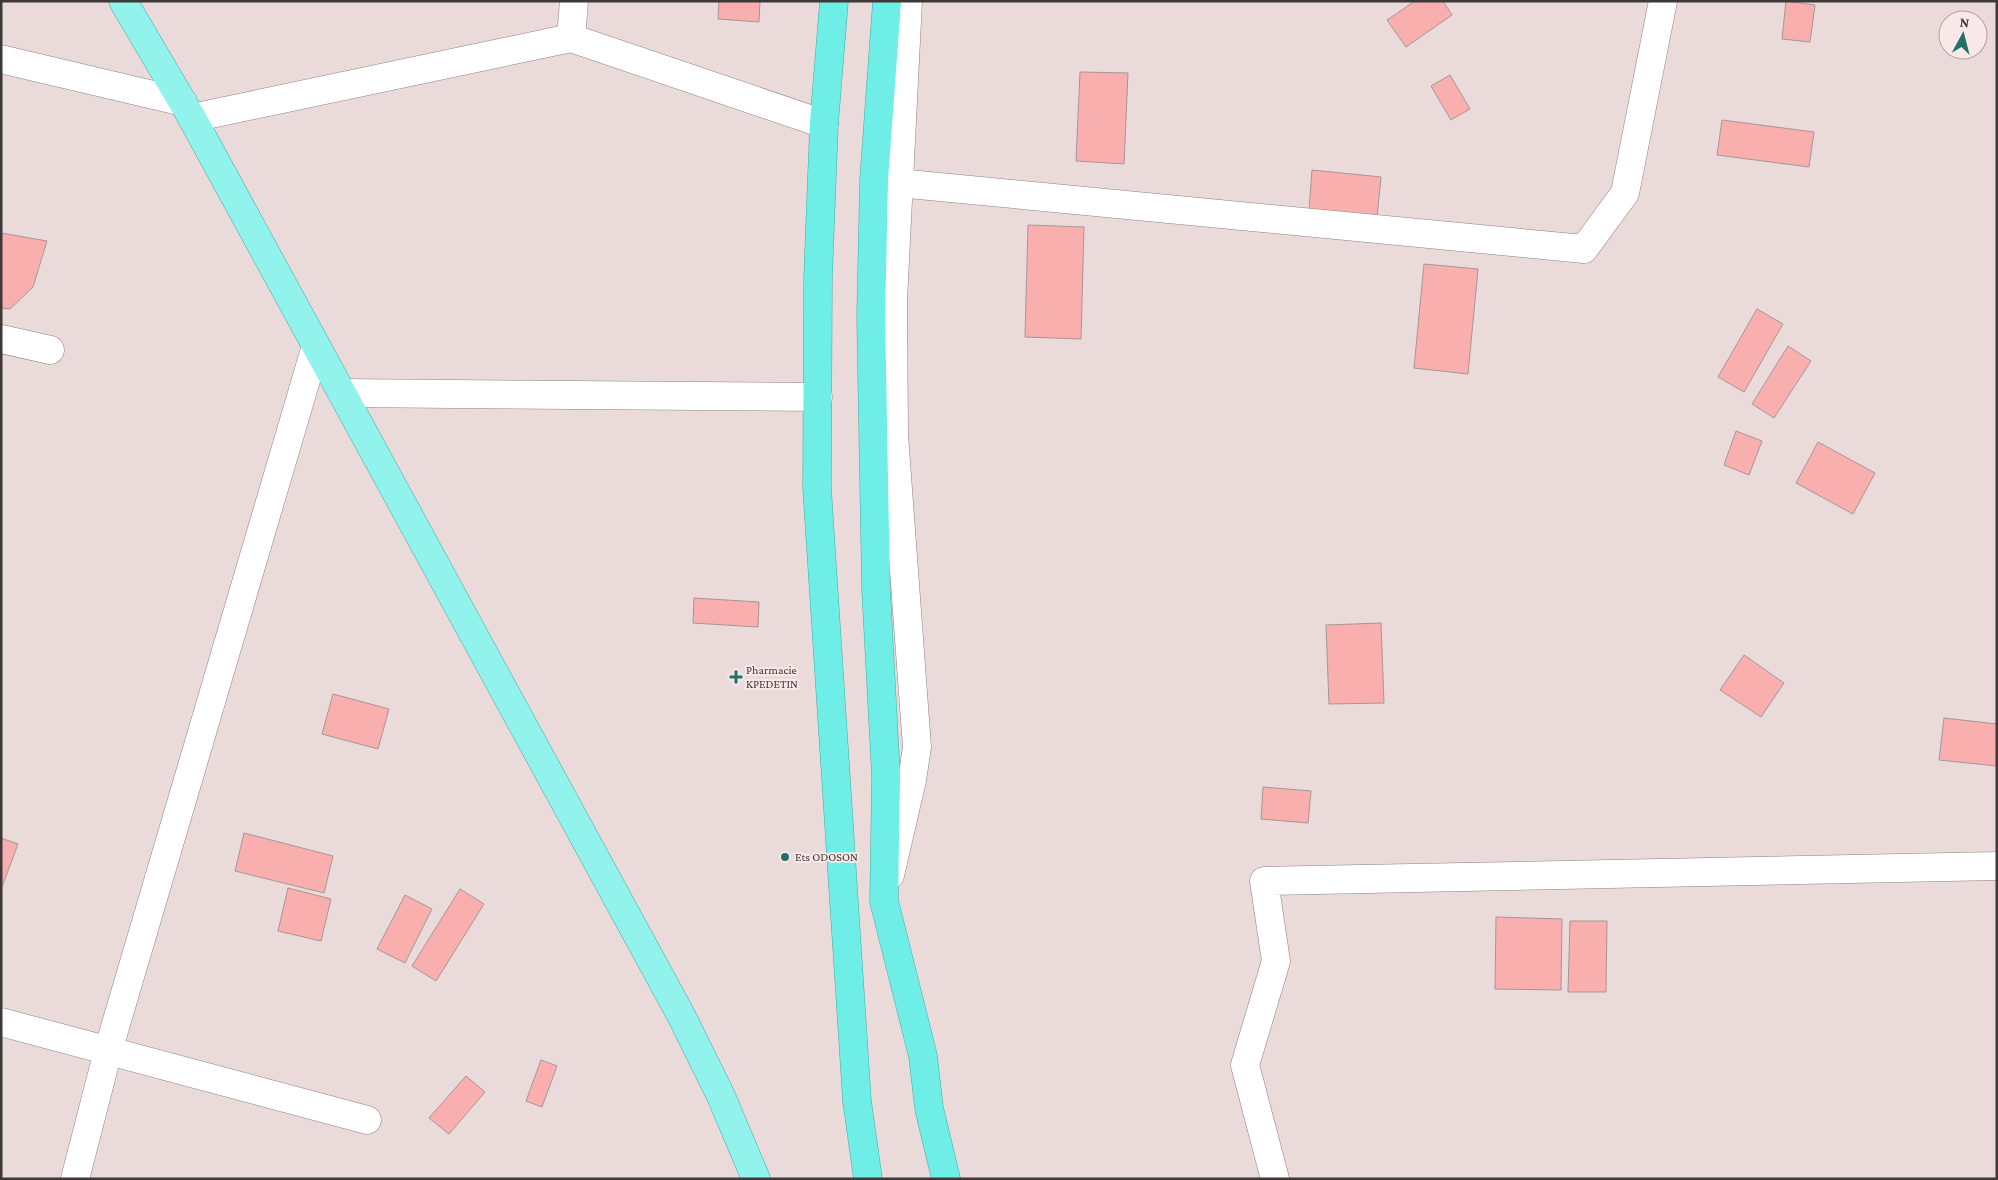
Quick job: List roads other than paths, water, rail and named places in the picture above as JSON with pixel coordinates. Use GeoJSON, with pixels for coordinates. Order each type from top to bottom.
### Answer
{"type":"FeatureCollection","features":[{"type":"Feature","properties":{"kind":"highway"},"geometry":{"type":"LineString","coordinates":[[834,1],[824,124],[818,278],[817,488],[862,1176]]}},
{"type":"Feature","properties":{"kind":"highway"},"geometry":{"type":"LineString","coordinates":[[887,1],[874,180],[871,317],[876,569],[886,776],[884,901],[923,1056],[929,1108],[946,1179]]}},
{"type":"Feature","properties":{"kind":"main road"},"geometry":{"type":"LineString","coordinates":[[122,1],[187,110],[682,1017],[721,1096],[756,1179]]}},
{"type":"Feature","properties":{"kind":"street"},"geometry":{"type":"LineString","coordinates":[[571,38],[574,1]]}},
{"type":"Feature","properties":{"kind":"street"},"geometry":{"type":"LineString","coordinates":[[884,901],[912,780],[917,747],[894,435],[893,300],[908,1]]}},
{"type":"Feature","properties":{"kind":"street"},"geometry":{"type":"LineString","coordinates":[[898,183],[1584,249],[1625,193],[1663,1]]}},
{"type":"Feature","properties":{"kind":"street"},"geometry":{"type":"LineString","coordinates":[[1,59],[187,110],[571,38],[824,124]]}},
{"type":"Feature","properties":{"kind":"street"},"geometry":{"type":"LineString","coordinates":[[1,339],[50,350]]}},
{"type":"Feature","properties":{"kind":"street"},"geometry":{"type":"LineString","coordinates":[[75,1179],[108,1051],[316,346]]}},
{"type":"Feature","properties":{"kind":"street"},"geometry":{"type":"LineString","coordinates":[[342,393],[818,397]]}},
{"type":"Feature","properties":{"kind":"street"},"geometry":{"type":"LineString","coordinates":[[1276,1179],[1245,1065],[1276,961],[1264,882],[1997,866]]}},
{"type":"Feature","properties":{"kind":"street"},"geometry":{"type":"LineString","coordinates":[[1,1022],[367,1120]]}},
{"type":"Feature","properties":{"kind":"place","name":"Pharmacie KPEDETIN"},"geometry":{"type":"Point","coordinates":[736,677]}},
{"type":"Feature","properties":{"kind":"place","name":"Ets ODOSON"},"geometry":{"type":"Point","coordinates":[785,857]}}]}
